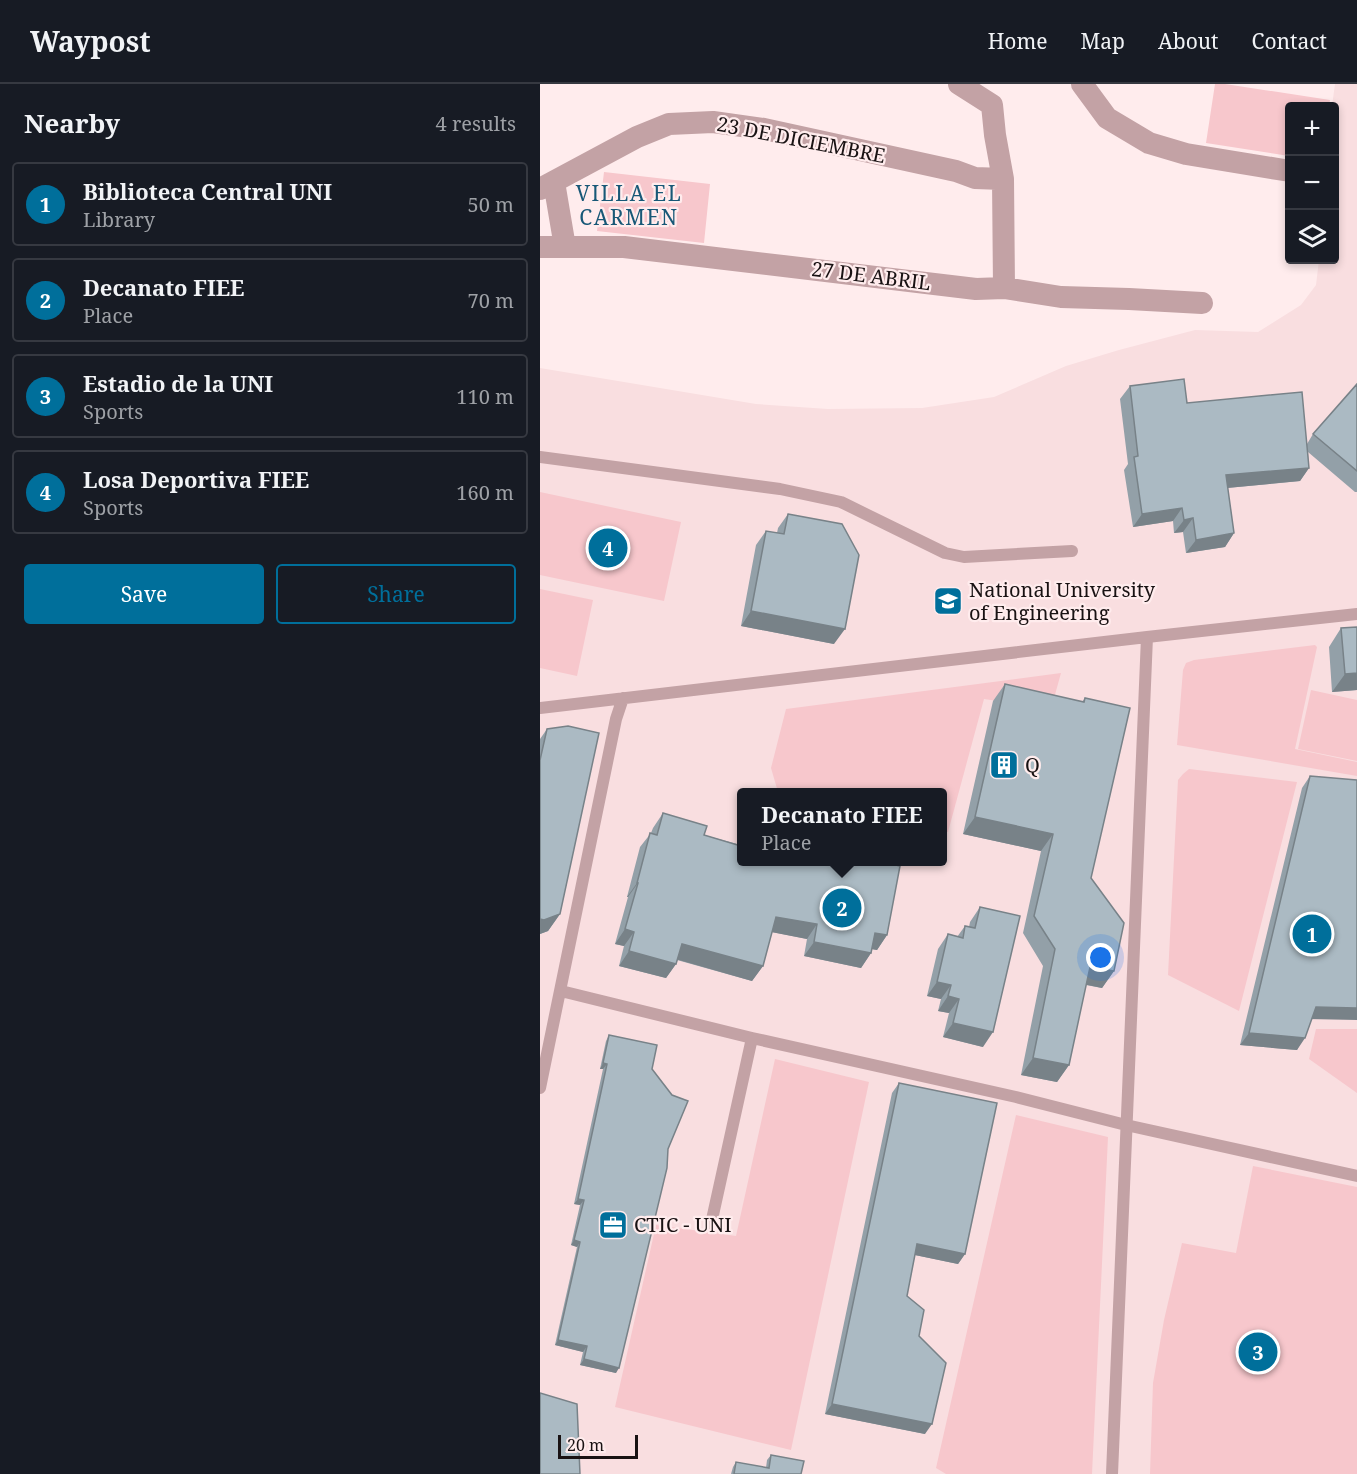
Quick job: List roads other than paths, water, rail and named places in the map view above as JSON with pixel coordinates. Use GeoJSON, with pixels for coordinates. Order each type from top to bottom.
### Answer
{"type":"FeatureCollection","features":[{"type":"Feature","properties":{"kind":"street"},"geometry":{"type":"LineString","coordinates":[[959,84],[992,105],[1003,179],[1004,288]]}},
{"type":"Feature","properties":{"kind":"street"},"geometry":{"type":"LineString","coordinates":[[1082,84],[1107,118],[1149,143],[1186,154],[1285,170]]}},
{"type":"Feature","properties":{"kind":"street","name":"23 DE DICIEMBRE"},"geometry":{"type":"LineString","coordinates":[[547,185],[637,137],[669,124],[713,122],[764,129],[956,171],[975,178],[1003,179]]}},
{"type":"Feature","properties":{"kind":"street"},"geometry":{"type":"LineString","coordinates":[[547,185],[565,247]]}},
{"type":"Feature","properties":{"kind":"street","name":"27 DE ABRIL"},"geometry":{"type":"LineString","coordinates":[[540,247],[624,247],[976,290],[1004,288],[1061,297],[1202,303]]}},
{"type":"Feature","properties":{"kind":"lane"},"geometry":{"type":"LineString","coordinates":[[540,457],[780,489],[841,502],[945,553],[964,557],[1072,551]]}},
{"type":"Feature","properties":{"kind":"lane"},"geometry":{"type":"LineString","coordinates":[[540,708],[1357,614]]}},
{"type":"Feature","properties":{"kind":"lane"},"geometry":{"type":"LineString","coordinates":[[1112,1474],[1147,637]]}},
{"type":"Feature","properties":{"kind":"lane"},"geometry":{"type":"LineString","coordinates":[[540,1088],[616,719],[624,698]]}},
{"type":"Feature","properties":{"kind":"lane"},"geometry":{"type":"LineString","coordinates":[[561,991],[1126,1125],[1357,1176]]}},
{"type":"Feature","properties":{"kind":"lane"},"geometry":{"type":"LineString","coordinates":[[711,1224],[752,1038]]}},
{"type":"Feature","properties":{"kind":"place","name":"Losa Deportiva FIEE"},"geometry":{"type":"Point","coordinates":[608,548]}},
{"type":"Feature","properties":{"kind":"place","name":"National University of Engineering"},"geometry":{"type":"Point","coordinates":[948,601]}},
{"type":"Feature","properties":{"kind":"place","name":"Q"},"geometry":{"type":"Point","coordinates":[1004,765]}},
{"type":"Feature","properties":{"kind":"place","name":"Decanato FIEE"},"geometry":{"type":"Point","coordinates":[842,908]}},
{"type":"Feature","properties":{"kind":"place","name":"Biblioteca Central UNI"},"geometry":{"type":"Point","coordinates":[1312,934]}},
{"type":"Feature","properties":{"kind":"place","name":"CTIC - UNI"},"geometry":{"type":"Point","coordinates":[613,1225]}},
{"type":"Feature","properties":{"kind":"place","name":"Estadio de la UNI"},"geometry":{"type":"Point","coordinates":[1258,1352]}},
{"type":"Feature","properties":{"kind":"district","name":"VILLA EL CARMEN"},"geometry":{"type":"Point","coordinates":[629,206]}}]}
